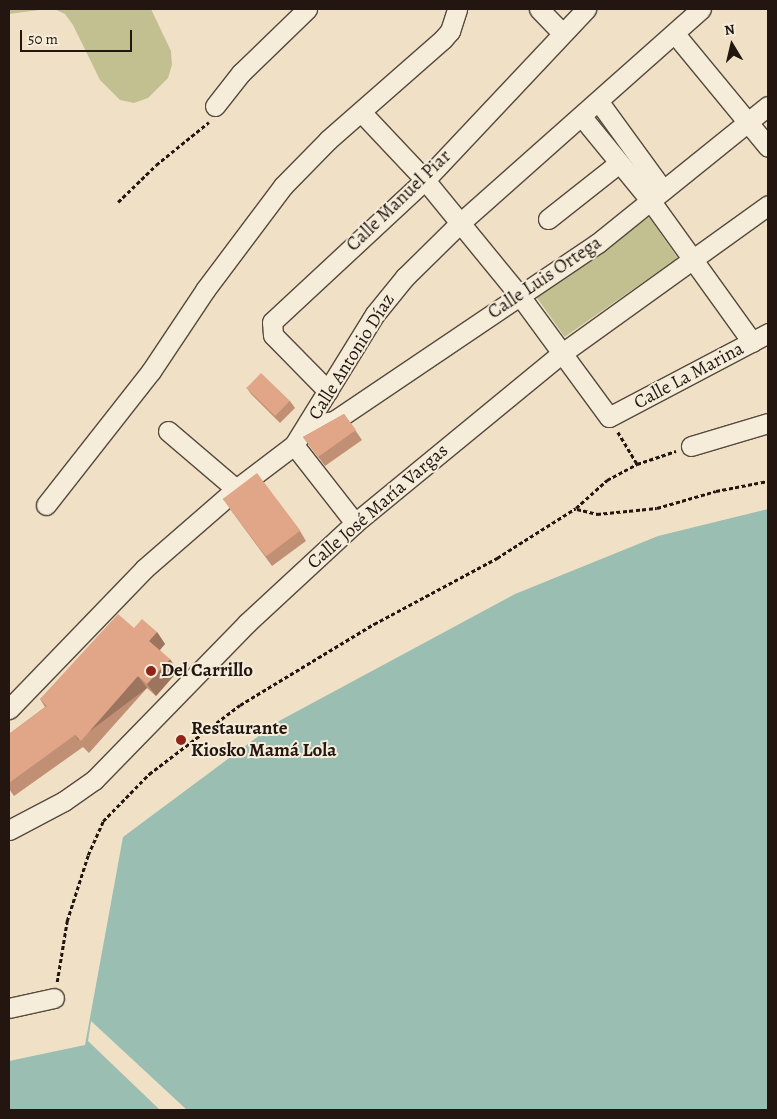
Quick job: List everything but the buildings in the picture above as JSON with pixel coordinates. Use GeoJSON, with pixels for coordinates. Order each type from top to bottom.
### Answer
{"type":"FeatureCollection","features":[{"type":"Feature","properties":{"kind":"street"},"geometry":{"type":"LineString","coordinates":[[215,106],[241,73],[307,9]]}},
{"type":"Feature","properties":{"kind":"street"},"geometry":{"type":"LineString","coordinates":[[46,505],[151,371],[204,290],[283,186],[361,112],[443,39],[450,31],[457,9]]}},
{"type":"Feature","properties":{"kind":"street"},"geometry":{"type":"LineString","coordinates":[[540,9],[561,32]]}},
{"type":"Feature","properties":{"kind":"street","name":"Calle Manuel Piar"},"geometry":{"type":"LineString","coordinates":[[328,391],[273,335],[272,322],[425,180],[561,32],[586,9]]}},
{"type":"Feature","properties":{"kind":"street","name":"Calle Antonio Díaz"},"geometry":{"type":"LineString","coordinates":[[9,709],[144,569],[236,489],[294,445],[309,425],[376,314],[405,277],[460,223],[582,118],[700,9]]}},
{"type":"Feature","properties":{"kind":"street"},"geometry":{"type":"LineString","coordinates":[[675,34],[768,147]]}},
{"type":"Feature","properties":{"kind":"street"},"geometry":{"type":"LineString","coordinates":[[599,102],[657,195],[691,259],[760,338]]}},
{"type":"Feature","properties":{"kind":"street","name":"Calle Luis Ortega"},"geometry":{"type":"LineString","coordinates":[[309,425],[334,421],[598,243],[768,106]]}},
{"type":"Feature","properties":{"kind":"street"},"geometry":{"type":"LineString","coordinates":[[361,112],[425,180],[520,296],[609,418]]}},
{"type":"Feature","properties":{"kind":"street"},"geometry":{"type":"LineString","coordinates":[[582,118],[619,162],[657,195]]}},
{"type":"Feature","properties":{"kind":"street"},"geometry":{"type":"LineString","coordinates":[[548,218],[619,162]]}},
{"type":"Feature","properties":{"kind":"street","name":"Calle José María Vargas"},"geometry":{"type":"LineString","coordinates":[[9,830],[64,801],[94,780],[247,623],[355,523],[561,354],[768,205]]}},
{"type":"Feature","properties":{"kind":"street","name":"Calle La Marina"},"geometry":{"type":"LineString","coordinates":[[609,418],[760,338]]}},
{"type":"Feature","properties":{"kind":"street"},"geometry":{"type":"LineString","coordinates":[[691,446],[768,423]]}},
{"type":"Feature","properties":{"kind":"street"},"geometry":{"type":"LineString","coordinates":[[168,431],[236,489]]}},
{"type":"Feature","properties":{"kind":"street"},"geometry":{"type":"LineString","coordinates":[[294,445],[355,523]]}},
{"type":"Feature","properties":{"kind":"street"},"geometry":{"type":"LineString","coordinates":[[9,1008],[54,998]]}},
{"type":"Feature","properties":{"kind":"path"},"geometry":{"type":"LineString","coordinates":[[118,202],[156,165],[208,123],[215,106]]}},
{"type":"Feature","properties":{"kind":"path"},"geometry":{"type":"LineString","coordinates":[[609,418],[637,464]]}},
{"type":"Feature","properties":{"kind":"path"},"geometry":{"type":"LineString","coordinates":[[54,998],[68,921],[88,856],[103,821],[121,800],[150,774],[240,705],[374,624],[497,558],[576,508],[607,480],[637,464],[691,446]]}},
{"type":"Feature","properties":{"kind":"path"},"geometry":{"type":"LineString","coordinates":[[576,508],[597,514],[657,508],[716,491],[768,480]]}},
{"type":"Feature","properties":{"kind":"shaded area"},"geometry":{"type":"Polygon","coordinates":[[[9,9],[47,9],[9,14],[9,9]]]}},
{"type":"Feature","properties":{"kind":"shaded area"},"geometry":{"type":"Polygon","coordinates":[[[54,9],[151,9],[171,51],[172,65],[168,78],[148,98],[134,103],[120,100],[100,80],[73,25],[65,14],[54,9]]]}},
{"type":"Feature","properties":{"kind":"shaded area"},"geometry":{"type":"Polygon","coordinates":[[[649,217],[678,258],[565,337],[536,296],[649,217]]]}},
{"type":"Feature","properties":{"kind":"water"},"geometry":{"type":"Polygon","coordinates":[[[768,509],[768,1110],[9,1110],[9,1061],[85,1045],[123,837],[279,721],[515,594],[658,536],[768,509]]]}},
{"type":"Feature","properties":{"kind":"pier"},"geometry":{"type":"Polygon","coordinates":[[[91,1021],[187,1110],[160,1110],[88,1041],[91,1021]]]}},
{"type":"Feature","properties":{"kind":"place","name":"Del Carrillo"},"geometry":{"type":"Point","coordinates":[151,671]}},
{"type":"Feature","properties":{"kind":"place","name":"Restaurante Kiosko Mamá Lola"},"geometry":{"type":"Point","coordinates":[181,740]}}]}
